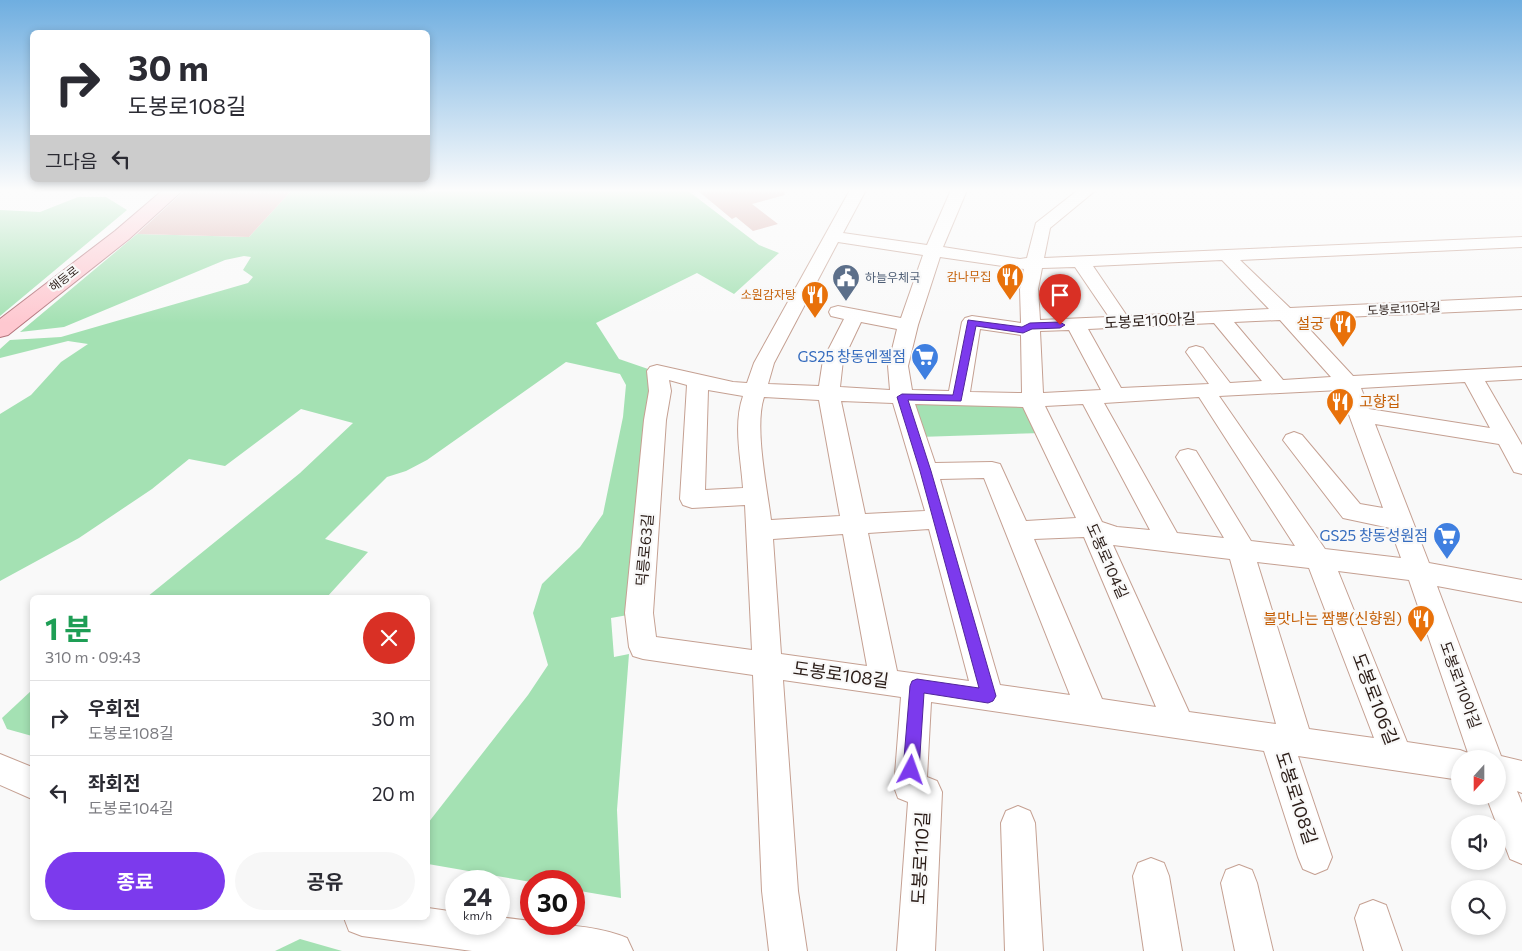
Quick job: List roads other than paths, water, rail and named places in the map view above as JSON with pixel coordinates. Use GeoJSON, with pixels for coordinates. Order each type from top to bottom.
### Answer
{"type":"FeatureCollection","features":[{"type":"Feature","properties":{"kind":"main road","name":"해등로"},"geometry":{"type":"LineString","coordinates":[[0,330],[123,234]]}},
{"type":"Feature","properties":{"kind":"street"},"geometry":{"type":"LineString","coordinates":[[940,234],[908,325],[898,366],[902,397],[926,471],[988,696]]}},
{"type":"Feature","properties":{"kind":"street","name":"도봉로104길"},"geometry":{"type":"LineString","coordinates":[[1040,234],[1029,289],[1033,404],[1093,528],[1179,724]]}},
{"type":"Feature","properties":{"kind":"street"},"geometry":{"type":"LineString","coordinates":[[788,951],[780,891],[760,530],[749,429],[749,410],[764,363],[832,236],[1020,264],[1522,242]]}},
{"type":"Feature","properties":{"kind":"street","name":"도봉로110아길"},"geometry":{"type":"LineString","coordinates":[[1227,256],[1286,315],[1348,383],[1400,520],[1483,750]]}},
{"type":"Feature","properties":{"kind":"street"},"geometry":{"type":"LineString","coordinates":[[1081,262],[1122,322]]}},
{"type":"Feature","properties":{"kind":"street","name":"도봉로110라길"},"geometry":{"type":"LineString","coordinates":[[1286,315],[1522,303]]}},
{"type":"Feature","properties":{"kind":"street"},"geometry":{"type":"LineString","coordinates":[[884,681],[829,394],[833,360],[847,313],[908,325]]}},
{"type":"Feature","properties":{"kind":"street","name":"도봉로110아길"},"geometry":{"type":"LineString","coordinates":[[958,398],[972,322],[1023,330],[1030,326],[1286,315]]}},
{"type":"Feature","properties":{"kind":"street"},"geometry":{"type":"LineString","coordinates":[[1220,318],[1278,387]]}},
{"type":"Feature","properties":{"kind":"street"},"geometry":{"type":"LineString","coordinates":[[1076,324],[1115,396]]}},
{"type":"Feature","properties":{"kind":"street"},"geometry":{"type":"LineString","coordinates":[[1196,352],[1215,390],[1318,559]]}},
{"type":"Feature","properties":{"kind":"street","name":"덕릉로63길"},"geometry":{"type":"LineString","coordinates":[[756,389],[733,389],[657,370],[660,391],[655,420],[639,613],[643,647],[768,664]]}},
{"type":"Feature","properties":{"kind":"street"},"geometry":{"type":"LineString","coordinates":[[756,389],[902,397],[1033,400],[1522,374]]}},
{"type":"Feature","properties":{"kind":"street"},"geometry":{"type":"LineString","coordinates":[[1472,376],[1522,466]]}},
{"type":"Feature","properties":{"kind":"street"},"geometry":{"type":"LineString","coordinates":[[698,381],[692,498],[756,496]]}},
{"type":"Feature","properties":{"kind":"street"},"geometry":{"type":"LineString","coordinates":[[1090,397],[1169,542]]}},
{"type":"Feature","properties":{"kind":"street"},"geometry":{"type":"LineString","coordinates":[[1360,415],[1506,438]]}},
{"type":"Feature","properties":{"kind":"street"},"geometry":{"type":"LineString","coordinates":[[1294,440],[1352,512],[1400,520]]}},
{"type":"Feature","properties":{"kind":"street"},"geometry":{"type":"LineString","coordinates":[[1188,457],[1237,539],[1241,550],[1242,562],[1287,740]]}},
{"type":"Feature","properties":{"kind":"street"},"geometry":{"type":"LineString","coordinates":[[926,471],[992,470],[1092,711]]}},
{"type":"Feature","properties":{"kind":"street"},"geometry":{"type":"LineString","coordinates":[[760,530],[939,519]]}},
{"type":"Feature","properties":{"kind":"street"},"geometry":{"type":"LineString","coordinates":[[1018,531],[1079,527],[1093,528],[1116,536],[1392,567],[1522,591]]}},
{"type":"Feature","properties":{"kind":"street","name":"도봉로106길"},"geometry":{"type":"LineString","coordinates":[[1318,559],[1324,567],[1397,756]]}},
{"type":"Feature","properties":{"kind":"street","name":"도봉로108길"},"geometry":{"type":"LineString","coordinates":[[768,664],[1451,765]]}},
{"type":"Feature","properties":{"kind":"street","name":"도봉로110길"},"geometry":{"type":"LineString","coordinates":[[916,951],[925,792],[910,787],[917,686]]}},
{"type":"Feature","properties":{"kind":"street","name":"도봉로108길"},"geometry":{"type":"LineString","coordinates":[[1287,740],[1315,857]]}},
{"type":"Feature","properties":{"kind":"street"},"geometry":{"type":"LineString","coordinates":[[0,769],[30,782]]}},
{"type":"Feature","properties":{"kind":"street"},"geometry":{"type":"LineString","coordinates":[[1506,774],[1522,777]]}},
{"type":"Feature","properties":{"kind":"street"},"geometry":{"type":"LineString","coordinates":[[1506,805],[1522,847]]}},
{"type":"Feature","properties":{"kind":"street"},"geometry":{"type":"LineString","coordinates":[[1018,823],[1024,951]]}},
{"type":"Feature","properties":{"kind":"street"},"geometry":{"type":"LineString","coordinates":[[1150,876],[1163,951]]}},
{"type":"Feature","properties":{"kind":"street"},"geometry":{"type":"LineString","coordinates":[[1239,883],[1254,951]]}},
{"type":"Feature","properties":{"kind":"street"},"geometry":{"type":"LineString","coordinates":[[377,920],[614,951]]}},
{"type":"Feature","properties":{"kind":"place","name":"감나무집"},"geometry":{"type":"Point","coordinates":[1010,301]}},
{"type":"Feature","properties":{"kind":"place","name":"하늘우체국"},"geometry":{"type":"Point","coordinates":[846,302]}},
{"type":"Feature","properties":{"kind":"place","name":"소원감자탕"},"geometry":{"type":"Point","coordinates":[815,319]}},
{"type":"Feature","properties":{"kind":"place","name":"설궁"},"geometry":{"type":"Point","coordinates":[1343,348]}},
{"type":"Feature","properties":{"kind":"place","name":"GS25 창동엔젤점"},"geometry":{"type":"Point","coordinates":[925,381]}},
{"type":"Feature","properties":{"kind":"place","name":"고향집"},"geometry":{"type":"Point","coordinates":[1340,426]}},
{"type":"Feature","properties":{"kind":"place","name":"GS25 창동성원점"},"geometry":{"type":"Point","coordinates":[1447,560]}},
{"type":"Feature","properties":{"kind":"place","name":"불맛나는 짬뽕(신향원)"},"geometry":{"type":"Point","coordinates":[1421,643]}}]}
